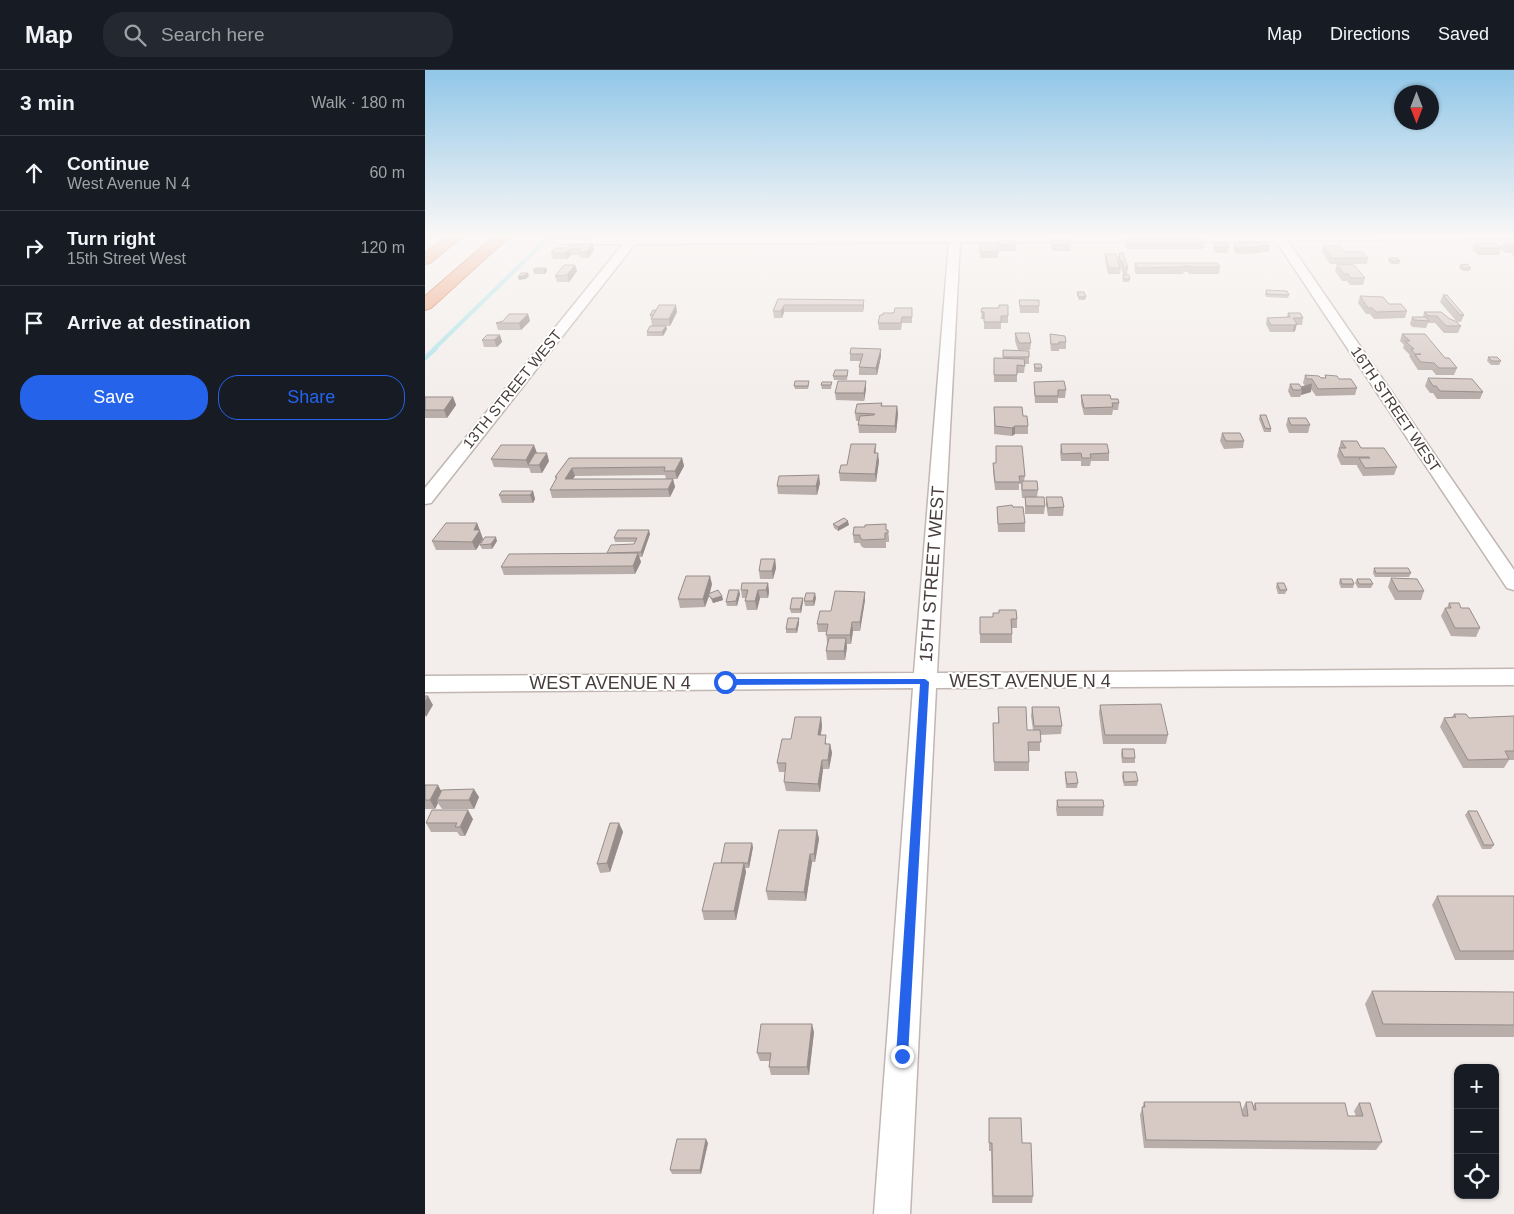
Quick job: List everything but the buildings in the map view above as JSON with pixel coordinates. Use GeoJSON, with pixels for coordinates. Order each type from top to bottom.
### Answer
{"type":"FeatureCollection","features":[{"type":"Feature","properties":{"kind":"highway"},"geometry":{"type":"LineString","coordinates":[[425,305],[445,287]]}},
{"type":"Feature","properties":{"kind":"street","name":"13TH STREET WEST"},"geometry":{"type":"LineString","coordinates":[[425,499],[594,287]]}},
{"type":"Feature","properties":{"kind":"street","name":"15TH STREET WEST"},"geometry":{"type":"LineString","coordinates":[[893,1214],[925,682],[952,287]]}},
{"type":"Feature","properties":{"kind":"street","name":"16TH STREET WEST"},"geometry":{"type":"LineString","coordinates":[[1313,287],[1514,584]]}},
{"type":"Feature","properties":{"kind":"street","name":"WEST AVENUE N 4"},"geometry":{"type":"LineString","coordinates":[[425,684],[1514,677]]}},
{"type":"Feature","properties":{"kind":"waterway"},"geometry":{"type":"LineString","coordinates":[[434,349],[497,287]]}},
{"type":"Feature","properties":{"kind":"waterway"},"geometry":{"type":"LineString","coordinates":[[425,358],[436,348]]}},
{"type":"Feature","properties":{"kind":"route"},"geometry":{"type":"LineString","coordinates":[[725,682],[925,682],[902,1056]]}}]}
